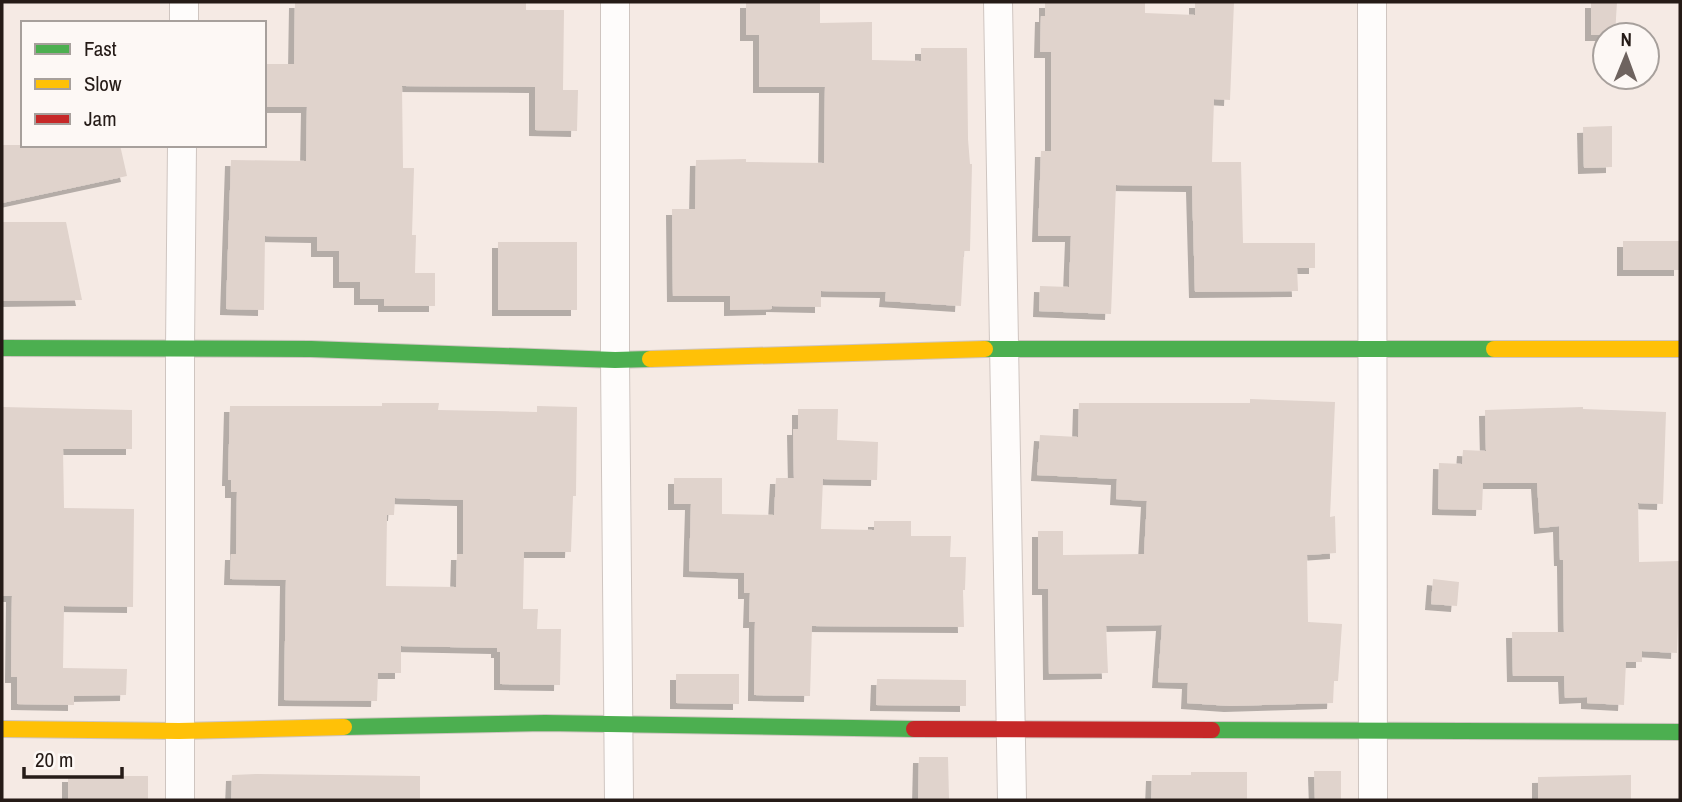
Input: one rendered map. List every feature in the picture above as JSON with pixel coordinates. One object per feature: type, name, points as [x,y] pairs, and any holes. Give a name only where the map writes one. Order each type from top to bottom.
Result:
[{"type":"street","points":[[184,2],[184,21]]},
{"type":"street","points":[[615,2],[619,800]]},
{"type":"street","points":[[998,2],[1012,800]]},
{"type":"street","points":[[1372,2],[1373,800]]},
{"type":"street","points":[[180,800],[183,147]]},
{"type":"street","points":[[2,348],[311,349],[615,360],[1003,348],[1680,349]]},
{"type":"street","points":[[2,729],[179,731],[531,723],[1012,731],[1371,729],[1680,732]]},
{"type":"building","points":[[295,2],[526,2],[526,10],[564,10],[563,90],[578,90],[577,131],[535,130],[535,87],[402,86],[403,168],[414,168],[412,235],[416,235],[415,273],[435,273],[435,306],[384,306],[384,299],[360,299],[360,282],[339,282],[339,251],[317,251],[317,237],[265,236],[264,310],[226,309],[231,160],[306,161],[307,107],[266,107],[266,64],[294,64]]},
{"type":"building","points":[[746,2],[820,2],[820,23],[872,22],[872,60],[921,61],[921,48],[967,48],[968,139],[972,164],[970,251],[964,251],[961,306],[885,301],[886,292],[821,291],[821,307],[772,306],[772,309],[730,310],[730,296],[673,296],[672,209],[695,209],[696,160],[746,159],[746,162],[824,163],[825,87],[759,87],[759,35],[746,35]]},
{"type":"building","points":[[1045,2],[1145,2],[1145,13],[1195,15],[1195,2],[1234,2],[1230,100],[1214,99],[1212,162],[1241,162],[1243,243],[1315,243],[1315,268],[1297,268],[1298,291],[1195,292],[1192,186],[1116,185],[1111,314],[1039,311],[1040,286],[1069,287],[1071,236],[1038,236],[1041,151],[1051,151],[1051,52],[1040,52],[1041,16],[1045,16]]},
{"type":"building","points":[[1591,2],[1617,2],[1616,21],[1591,21]]},
{"type":"building","points":[[1612,126],[1612,167],[1584,168],[1583,127]]},
{"type":"building","points":[[2,145],[120,147],[127,176],[2,203]]},
{"type":"building","points":[[2,222],[66,222],[82,300],[2,301]]},
{"type":"building","points":[[1623,241],[1680,241],[1680,270],[1623,270]]},
{"type":"building","points":[[498,242],[577,242],[577,310],[498,310]]},
{"type":"building","points":[[1250,399],[1335,402],[1330,517],[1335,516],[1336,553],[1307,555],[1308,622],[1342,624],[1338,681],[1334,681],[1333,703],[1230,706],[1187,703],[1188,683],[1158,682],[1162,625],[1106,626],[1108,673],[1049,674],[1048,589],[1038,589],[1038,531],[1063,531],[1063,555],[1144,554],[1147,501],[1116,499],[1117,479],[1037,475],[1040,435],[1078,437],[1079,403],[1250,403]]},
{"type":"building","points":[[382,403],[439,403],[438,410],[537,412],[537,406],[577,407],[576,496],[573,496],[571,552],[524,552],[523,609],[538,609],[537,629],[561,629],[560,685],[500,684],[500,652],[497,652],[497,648],[401,646],[401,673],[378,673],[377,701],[284,700],[286,580],[230,579],[231,554],[236,554],[237,492],[231,492],[231,480],[228,480],[230,406],[382,406]],"holes":[[[395,498],[463,500],[463,554],[457,554],[456,587],[386,586],[387,515],[394,515]]]},
{"type":"building","points":[[2,407],[132,410],[132,449],[63,449],[64,508],[134,509],[133,607],[64,606],[63,668],[127,669],[126,695],[74,696],[74,705],[17,704],[17,677],[11,677],[12,596],[2,596]]},
{"type":"building","points":[[1583,407],[1666,412],[1663,504],[1638,503],[1639,562],[1680,561],[1677,653],[1642,651],[1642,662],[1626,662],[1624,705],[1587,703],[1587,697],[1565,698],[1564,676],[1513,676],[1512,632],[1564,632],[1563,560],[1560,560],[1559,526],[1540,528],[1537,483],[1483,483],[1482,510],[1438,509],[1439,463],[1462,464],[1463,450],[1486,451],[1485,410]]},
{"type":"building","points":[[798,409],[838,409],[837,440],[878,442],[877,480],[823,479],[821,529],[874,530],[874,521],[911,521],[911,536],[951,536],[950,557],[966,557],[964,627],[812,626],[810,696],[754,695],[755,622],[749,622],[750,593],[744,593],[744,573],[689,571],[691,504],[674,504],[674,478],[722,478],[722,514],[774,515],[776,478],[794,478],[793,429],[798,429]]},
{"type":"building","points":[[1433,579],[1459,582],[1457,606],[1431,604]]},
{"type":"building","points":[[676,674],[739,674],[739,704],[676,703]]},
{"type":"building","points":[[877,679],[966,680],[966,706],[876,705]]},
{"type":"building","points":[[919,757],[948,757],[949,799],[918,799]]},
{"type":"building","points":[[1314,771],[1341,771],[1341,800],[1315,800]]},
{"type":"building","points":[[1191,772],[1247,772],[1247,800],[1151,800],[1152,775],[1191,775]]},
{"type":"building","points":[[232,775],[420,776],[420,800],[231,800]]},
{"type":"building","points":[[1631,775],[1631,800],[1538,800],[1538,777]]},
{"type":"building","points":[[68,776],[148,776],[148,800],[68,800]]},
{"type":"traffic: fast","points":[[2,348],[311,349],[650,359]]},
{"type":"traffic: fast","points":[[985,349],[1494,349]]},
{"type":"traffic: fast","points":[[344,727],[545,723],[914,729]]},
{"type":"traffic: fast","points":[[1212,730],[1680,732]]},
{"type":"traffic: slow","points":[[650,359],[985,349]]},
{"type":"traffic: slow","points":[[1494,349],[1680,349]]},
{"type":"traffic: slow","points":[[2,729],[179,731],[344,727]]},
{"type":"traffic: jam","points":[[914,729],[1212,730]]}]
